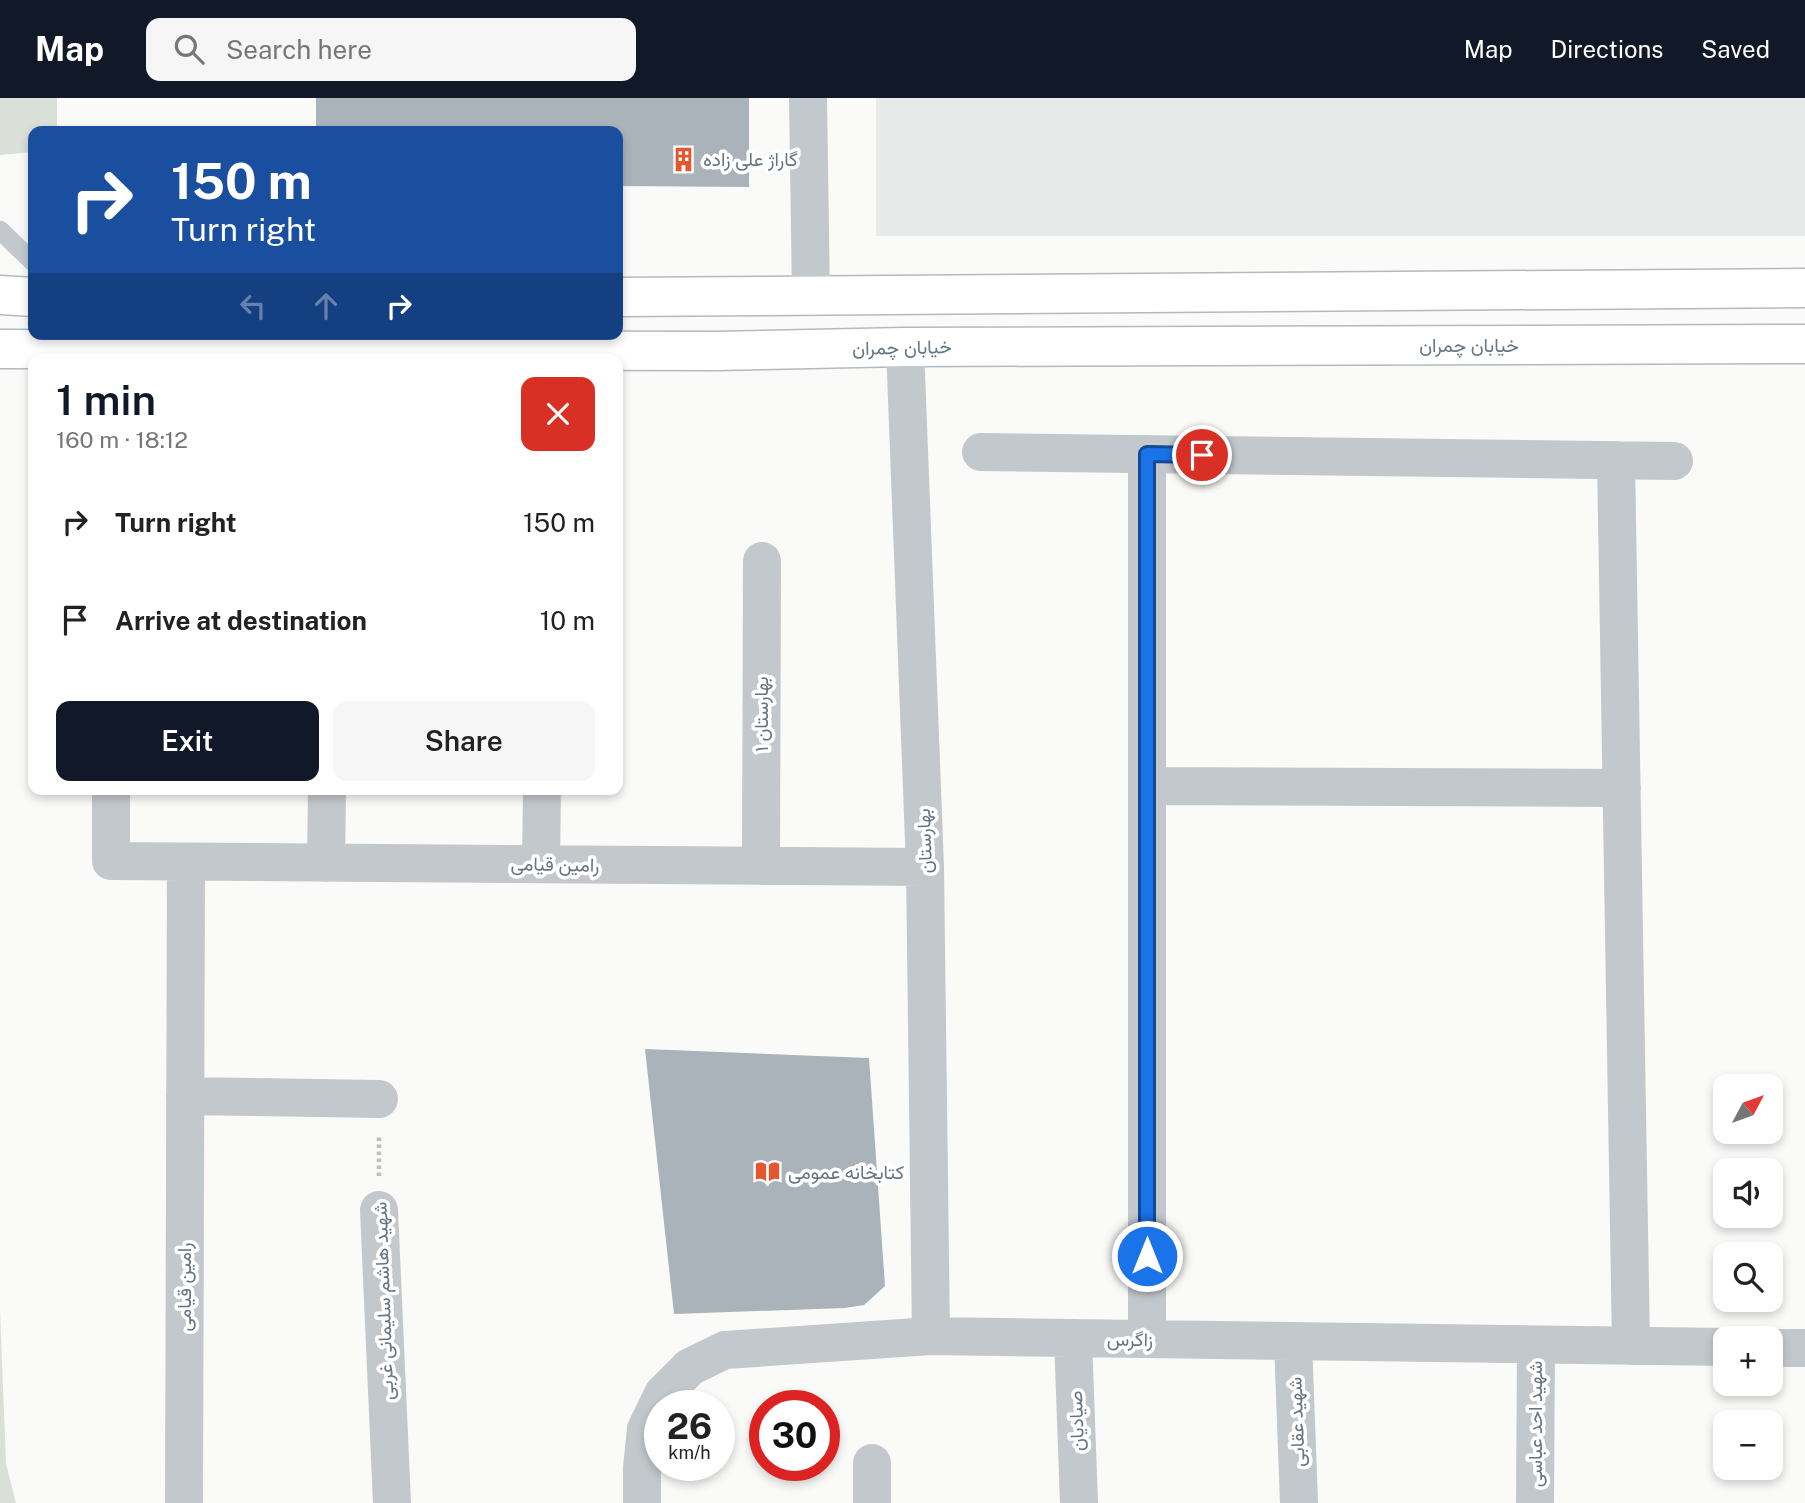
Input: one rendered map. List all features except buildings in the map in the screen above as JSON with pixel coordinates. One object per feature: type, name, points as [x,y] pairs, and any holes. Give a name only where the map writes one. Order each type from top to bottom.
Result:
[{"type":"main road","points":[[623,297],[1805,288]]},
{"type":"main road","points":[[0,295],[28,297]]},
{"type":"main road","points":[[716,351],[718,296]]},
{"type":"main road","name":"خیابان چمران","points":[[0,349],[716,351],[905,347],[1805,344]]},
{"type":"street","points":[[808,98],[811,296]]},
{"type":"street","name":"بهارستان","points":[[905,347],[925,867],[931,1336]]},
{"type":"street","points":[[981,452],[1674,461]]},
{"type":"street","points":[[1147,454],[1147,1339]]},
{"type":"street","points":[[1616,460],[1631,1346]]},
{"type":"street","name":"بهارستان ۱","points":[[761,866],[762,561]]},
{"type":"street","points":[[1147,786],[1622,788]]},
{"type":"street","name":"رامین قیامی","points":[[111,795],[111,861],[925,867]]},
{"type":"street","points":[[326,863],[327,795]]},
{"type":"street","points":[[541,864],[542,795]]},
{"type":"street","name":"رامین قیامی","points":[[184,1503],[186,862]]},
{"type":"street","points":[[185,1096],[379,1100]]},
{"type":"street","name":"شهید هاشم سلیمانی غربی","points":[[379,1210],[392,1503]]},
{"type":"street","name":"زاگرس","points":[[642,1503],[646,1429],[663,1394],[690,1367],[725,1350],[931,1336],[1713,1347]]},
{"type":"street","name":"صیادیان","points":[[1073,1338],[1079,1503]]},
{"type":"street","name":"شهید عقابی","points":[[1293,1341],[1299,1503]]},
{"type":"street","name":"شهید احد عباسی","points":[[1535,1345],[1535,1503]]},
{"type":"street","points":[[1783,1348],[1805,1348]]},
{"type":"street","points":[[872,1463],[872,1503]]},
{"type":"lane","points":[[0,230],[28,257]]},
{"type":"path","name":"شهید هاشم سلیمانی غربی","points":[[379,1100],[379,1210]]},
{"type":"shaded area","points":[[0,98],[57,98],[57,126],[28,126],[28,152],[0,155]]},
{"type":"shaded area","points":[[876,98],[1805,98],[1805,236],[876,236]]},
{"type":"shaded area","points":[[0,1311],[6,1464],[16,1503],[0,1503]]},
{"type":"place","name":"گاراژ علی زاده","points":[[683,159]]},
{"type":"place","name":"کتابخانه عمومی","points":[[768,1172]]},
{"type":"route","points":[[1147,1256],[1147,454],[1202,455]]}]
